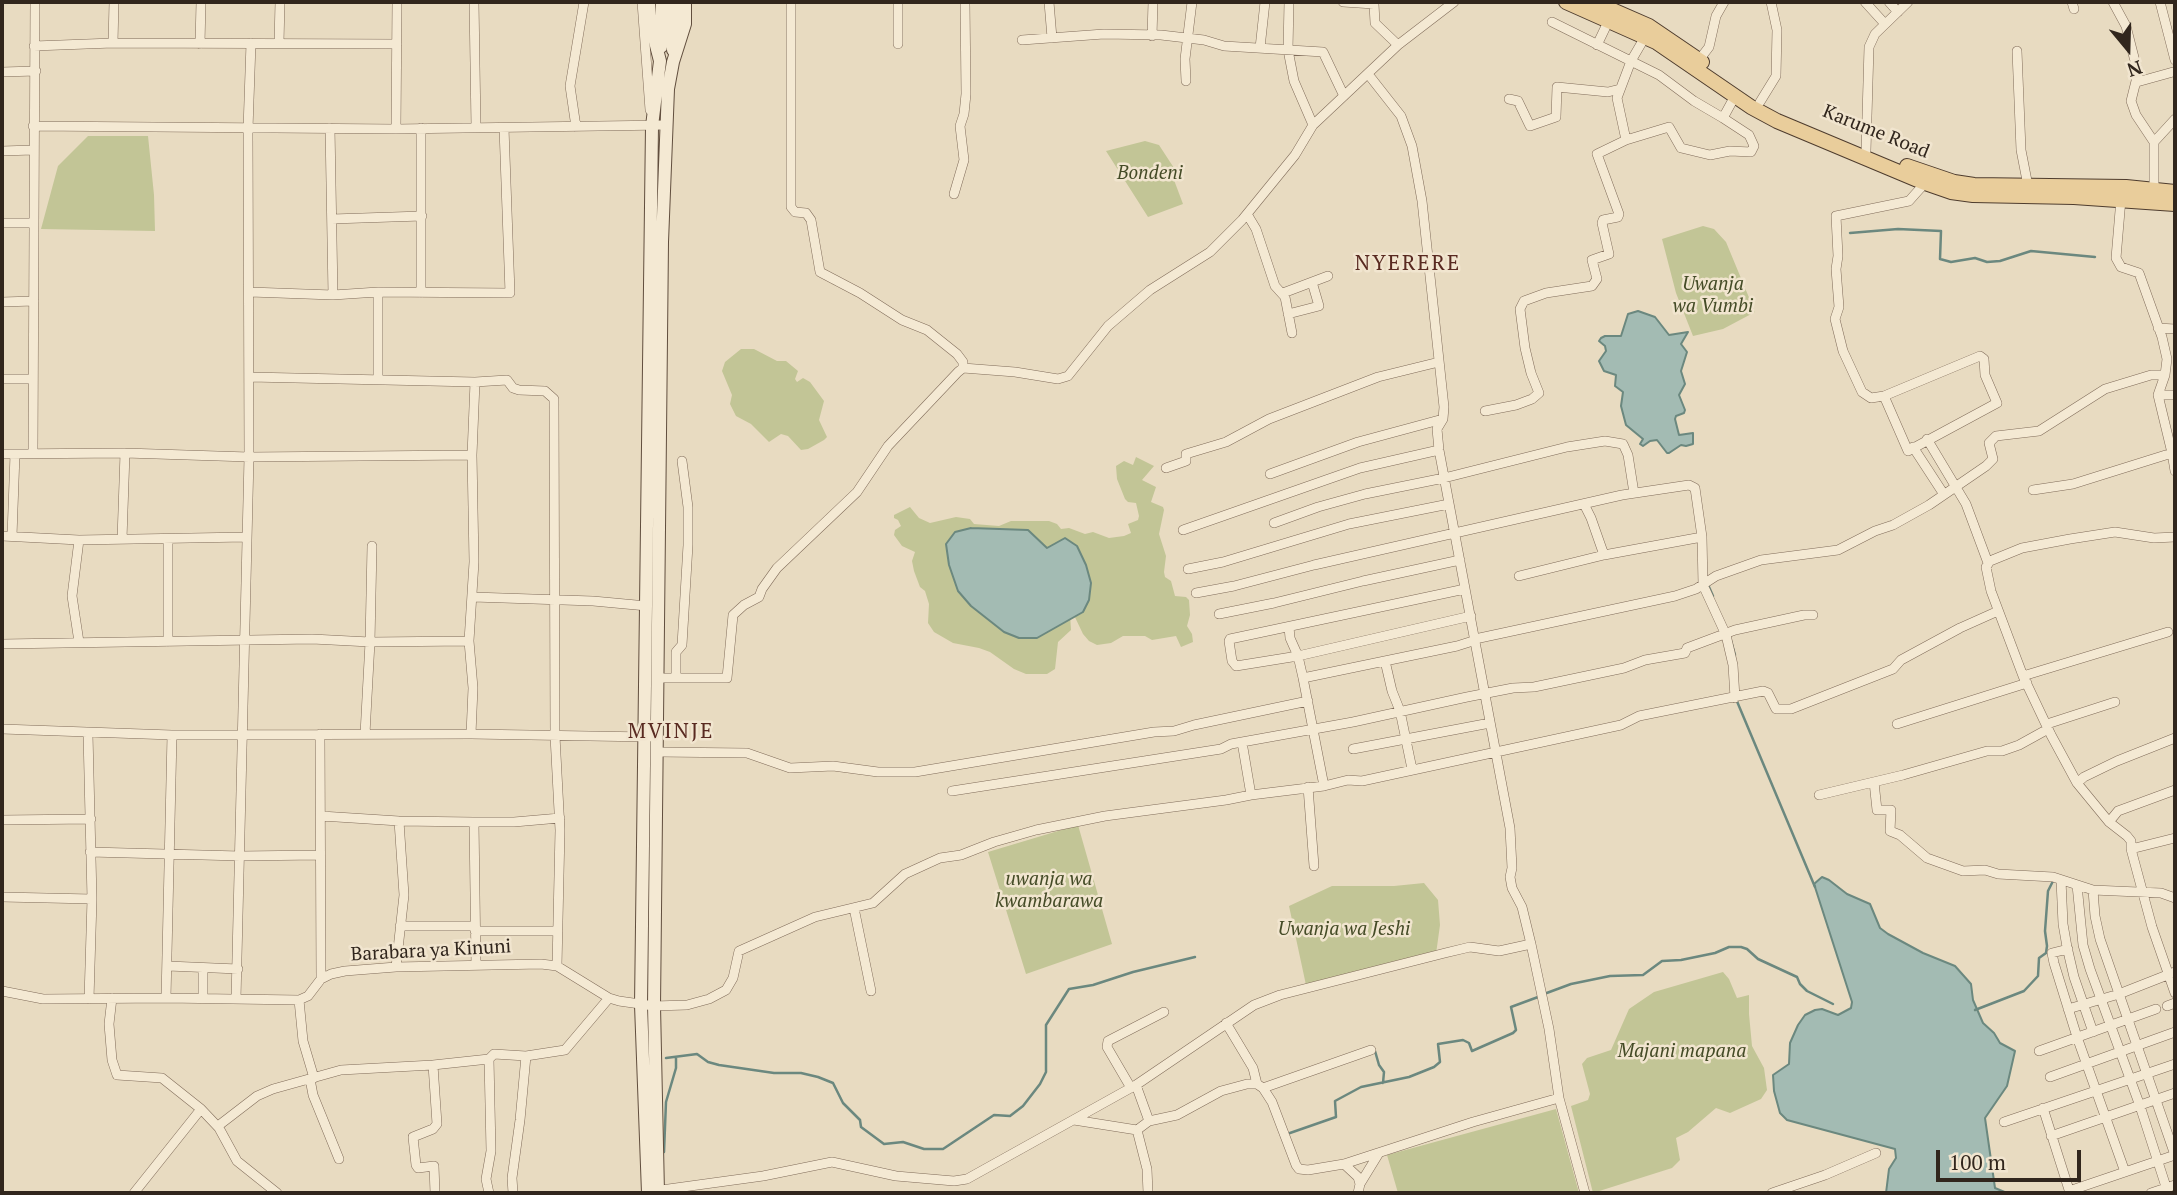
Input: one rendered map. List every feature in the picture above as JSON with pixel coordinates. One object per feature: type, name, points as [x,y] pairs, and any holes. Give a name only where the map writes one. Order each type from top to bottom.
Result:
[{"type":"main road","points":[[649,2],[650,22],[666,62]]},
{"type":"main road","points":[[648,1005],[658,752],[651,737],[658,678],[661,255],[668,89],[662,2]]},
{"type":"main road","points":[[653,1192],[648,1005],[651,737],[647,606],[652,126],[666,62],[673,2]]},
{"type":"main road","points":[[666,62],[685,24],[685,2]]},
{"type":"main road","points":[[1566,2],[1656,42],[1751,107],[1798,131],[1951,192],[1973,195],[2130,195],[2175,204]]},
{"type":"main road","name":"Karume Road","points":[[1594,2],[1649,26],[1760,102],[1866,150],[1954,182],[2130,195],[2154,189],[2175,192]]},
{"type":"street","points":[[33,453],[35,2]]},
{"type":"street","points":[[113,43],[114,2]]},
{"type":"street","points":[[200,44],[201,2]]},
{"type":"street","points":[[279,43],[280,2]]},
{"type":"street","points":[[396,129],[397,2]]},
{"type":"street","points":[[474,2],[476,127]]},
{"type":"street","points":[[576,127],[570,86],[584,2]]},
{"type":"street","points":[[642,2],[652,126]]},
{"type":"street","points":[[791,2],[791,207],[793,211],[809,215],[816,239],[820,272],[902,320],[927,330],[957,354],[963,368]]},
{"type":"street","points":[[898,2],[898,44]]},
{"type":"street","points":[[954,194],[964,160],[960,126],[966,94],[965,2]]},
{"type":"street","points":[[1049,2],[1052,38]]},
{"type":"street","points":[[1152,36],[1153,2]]},
{"type":"street","points":[[1186,81],[1187,38],[1192,2]]},
{"type":"street","points":[[1261,48],[1265,2]]},
{"type":"street","points":[[1289,2],[1288,50],[1294,81],[1312,125]]},
{"type":"street","points":[[1343,2],[1374,4],[1375,23],[1398,45]]},
{"type":"street","points":[[963,368],[1058,379],[1068,376],[1108,326],[1150,290],[1210,252],[1247,214],[1295,155],[1312,125],[1398,45],[1454,2]]},
{"type":"street","points":[[1699,60],[1709,47],[1716,16],[1724,2]]},
{"type":"street","points":[[1760,102],[1776,76],[1777,30],[1771,2]]},
{"type":"street","points":[[1865,2],[1885,24]]},
{"type":"street","points":[[1889,2],[1898,12]]},
{"type":"street","points":[[1866,150],[1869,47],[1875,34],[1908,2]]},
{"type":"street","points":[[2113,2],[2126,26],[2138,73],[2131,101],[2136,116],[2154,142],[2154,189]]},
{"type":"street","points":[[2160,2],[2175,60]]},
{"type":"street","points":[[1597,45],[1609,20]]},
{"type":"street","points":[[1485,411],[1516,405],[1538,396],[1525,348],[1524,301],[1546,293],[1592,286],[1597,279],[1592,260],[1609,254],[1602,223],[1603,220],[1619,214],[1597,154],[1626,140],[1669,127],[1681,148],[1710,155],[1730,151],[1748,154],[1754,146],[1749,135],[1694,101],[1659,75],[1552,22]]},
{"type":"street","points":[[1022,40],[1104,34],[1187,38],[1224,46],[1324,52],[1344,96]]},
{"type":"street","points":[[1626,140],[1618,99],[1631,61],[1645,37]]},
{"type":"street","points":[[34,46],[113,43],[397,44]]},
{"type":"street","points":[[236,999],[249,457],[248,129],[251,43]]},
{"type":"street","points":[[2017,51],[2021,150],[2028,186]]},
{"type":"street","points":[[2137,82],[2174,69],[2175,82]]},
{"type":"street","points":[[2,72],[36,71]]},
{"type":"street","points":[[1368,74],[1401,116],[1412,146],[1422,201],[1444,407],[1443,419],[1437,429],[1439,450],[1510,828],[1512,888],[1521,907],[1531,944],[1559,1098],[1585,1193]]},
{"type":"street","points":[[1510,99],[1518,101],[1531,125],[1556,117],[1557,87],[1608,92],[1620,89]]},
{"type":"street","points":[[1723,118],[1735,96]]},
{"type":"street","points":[[2154,142],[2175,119]]},
{"type":"street","points":[[33,126],[396,129],[666,125]]},
{"type":"street","points":[[330,128],[333,295]]},
{"type":"street","points":[[421,128],[421,293]]},
{"type":"street","points":[[250,292],[333,295],[378,292],[509,293],[504,128]]},
{"type":"street","points":[[2,151],[33,150]]},
{"type":"street","points":[[1884,396],[1908,451],[1997,403],[1985,375],[1984,359],[1980,356],[1884,396],[1871,398],[1862,392],[1843,351],[1835,319],[1839,307],[1835,219],[1841,214],[1909,201],[1925,183]]},
{"type":"street","points":[[2130,195],[2118,264],[2139,273],[2167,359],[2158,394],[2175,471]]},
{"type":"street","points":[[1247,214],[1256,229],[1275,286],[1283,293],[1292,333]]},
{"type":"street","points":[[332,219],[422,216]]},
{"type":"street","points":[[2,223],[33,223]]},
{"type":"street","points":[[1283,293],[1328,276]]},
{"type":"street","points":[[1288,314],[1319,306],[1312,282]]},
{"type":"street","points":[[378,292],[378,380]]},
{"type":"street","points":[[2,302],[34,301]]},
{"type":"street","points":[[2158,328],[2175,329]]},
{"type":"street","points":[[1166,468],[1186,461],[1186,454],[1226,442],[1269,419],[1378,377],[1439,362]]},
{"type":"street","points":[[658,678],[727,678],[733,615],[744,605],[760,597],[762,589],[777,568],[858,492],[888,446],[963,368]]},
{"type":"street","points":[[1303,678],[1653,602],[1685,593],[1716,576],[1760,560],[1838,550],[1893,525],[1986,466],[1993,459],[1989,443],[1996,436],[2039,431],[2105,389],[2151,375],[2165,375]]},
{"type":"street","points":[[250,377],[475,382],[507,380],[513,388],[545,391],[554,399],[555,736],[560,818],[557,966]]},
{"type":"street","points":[[2,379],[33,379]]},
{"type":"street","points":[[471,734],[473,688],[469,641],[473,597],[472,455],[475,382]]},
{"type":"street","points":[[2158,394],[2175,395]]},
{"type":"street","points":[[1270,474],[1357,442],[1443,419]]},
{"type":"street","points":[[1927,439],[1973,519],[1972,524],[1988,563],[1987,576],[1998,611],[2047,727],[2077,783],[2109,822],[2131,841],[2144,892],[2172,974],[2175,993]]},
{"type":"street","points":[[1273,523],[1365,494],[1444,478],[1567,447],[1605,441],[1623,444],[1628,455],[1634,493]]},
{"type":"street","points":[[1913,447],[1943,494]]},
{"type":"street","points":[[1183,530],[1360,468],[1439,450]]},
{"type":"street","points":[[122,539],[125,453]]},
{"type":"street","points":[[2,454],[125,453],[249,457],[472,455]]},
{"type":"street","points":[[12,537],[15,454]]},
{"type":"street","points":[[2033,490],[2073,484],[2173,457]]},
{"type":"street","points":[[676,678],[676,652],[682,645],[688,545],[688,507],[682,461]]},
{"type":"street","points":[[1196,593],[1634,493],[1693,485],[1702,537],[1703,585],[1730,632],[1738,697]]},
{"type":"street","points":[[1188,569],[1223,562],[1349,524],[1449,504]]},
{"type":"street","points":[[1584,504],[1604,555]]},
{"type":"street","points":[[1988,563],[2022,548],[2115,532],[2154,538],[2175,537]]},
{"type":"street","points":[[2,536],[79,540],[246,537]]},
{"type":"street","points":[[1519,576],[1604,555],[1702,537]]},
{"type":"street","points":[[168,539],[169,642]]},
{"type":"street","points":[[79,540],[72,597],[79,642]]},
{"type":"street","points":[[365,734],[372,546]]},
{"type":"street","points":[[1219,614],[1460,560]]},
{"type":"street","points":[[1465,589],[1230,639],[1228,641],[1232,661],[1236,666],[1298,656],[1471,616]]},
{"type":"street","points":[[473,597],[593,601],[647,606]]},
{"type":"street","points":[[871,991],[854,908],[873,903],[905,874],[940,858],[961,855],[1004,839],[1105,816],[1324,786],[1348,780],[1362,781],[1621,725],[1639,716],[1767,691],[1776,709],[1791,709],[1893,669],[1901,660],[1998,611]]},
{"type":"street","points":[[952,791],[1222,749],[1242,742],[1513,688],[1534,687],[1685,653],[1687,648],[1730,632],[1813,615]]},
{"type":"street","points":[[1289,627],[1303,678],[1324,786]]},
{"type":"street","points":[[1897,724],[2168,632]]},
{"type":"street","points":[[2,644],[313,639],[370,642],[469,641]]},
{"type":"street","points":[[1385,661],[1391,691],[1400,712],[1412,769]]},
{"type":"street","points":[[658,752],[747,753],[790,768],[833,766],[878,772],[915,772],[1154,732],[1174,731],[1308,701]]},
{"type":"street","points":[[1819,795],[1987,751],[2011,748],[2047,727],[2115,702]]},
{"type":"street","points":[[1353,749],[1490,723]]},
{"type":"street","points":[[2,729],[88,734],[651,737]]},
{"type":"street","points":[[88,734],[92,899],[89,999]]},
{"type":"street","points":[[320,734],[321,979]]},
{"type":"street","points":[[166,998],[172,735]]},
{"type":"street","points":[[2077,783],[2084,776],[2175,738]]},
{"type":"street","points":[[1242,742],[1251,794]]},
{"type":"street","points":[[1874,782],[1877,810],[1891,810],[1890,831],[1900,835],[1927,858],[1963,871],[1985,870],[1998,874],[2053,877],[2093,890],[2161,893],[2175,898]]},
{"type":"street","points":[[1308,788],[1314,866]]},
{"type":"street","points":[[2109,822],[2118,811],[2175,790]]},
{"type":"street","points":[[321,816],[474,822],[560,818]]},
{"type":"street","points":[[2,820],[91,819]]},
{"type":"street","points":[[396,967],[404,894],[400,821]]},
{"type":"street","points":[[474,822],[476,965]]},
{"type":"street","points":[[2131,849],[2175,838]]},
{"type":"street","points":[[90,852],[319,855]]},
{"type":"street","points":[[2061,880],[2063,924],[2068,949],[2074,977],[2093,1032]]},
{"type":"street","points":[[2077,885],[2083,945],[2170,1189],[2151,1193]]},
{"type":"street","points":[[2043,1108],[2070,1192],[2175,1155],[2100,939],[2093,890]]},
{"type":"street","points":[[2,897],[92,899]]},
{"type":"street","name":"Barabara ya Kinuni","points":[[299,1000],[308,996],[321,979],[345,971],[396,967],[541,964],[557,966],[609,998],[648,1005],[687,1005],[718,996],[726,990],[733,978],[739,951],[808,920],[854,908]]},
{"type":"street","points":[[400,926],[558,931]]},
{"type":"street","points":[[653,1192],[763,1176],[832,1162],[896,1176],[954,1181],[967,1178],[1133,1087],[1254,1005],[1280,995],[1470,947],[1499,951],[1531,944]]},
{"type":"street","points":[[2068,949],[2052,953],[2077,1037],[2125,1172]]},
{"type":"street","points":[[168,966],[238,969]]},
{"type":"street","points":[[202,999],[203,968]]},
{"type":"street","points":[[2068,1009],[2172,974]]},
{"type":"street","points":[[2,991],[43,999],[299,1000],[313,1095],[340,1159]]},
{"type":"street","points":[[112,998],[109,1024],[112,1060],[117,1075],[162,1077],[218,1126],[237,1161],[277,1193]]},
{"type":"street","points":[[218,1126],[257,1096],[341,1070],[433,1065],[489,1059],[494,1054],[526,1056],[565,1050],[609,998]]},
{"type":"street","points":[[2039,1051],[2156,1009]]},
{"type":"street","points":[[1149,1121],[1133,1087],[1107,1046],[1108,1041],[1164,1012]]},
{"type":"street","points":[[1226,1023],[1260,1086],[1272,1102],[1299,1169],[1344,1164],[1472,1122],[1559,1098]]},
{"type":"street","points":[[2050,1077],[2175,1032]]},
{"type":"street","points":[[1074,1120],[1137,1130],[1149,1121],[1177,1115],[1221,1091],[1247,1084],[1260,1086],[1371,1049]]},
{"type":"street","points":[[513,1193],[512,1178],[526,1056]]},
{"type":"street","points":[[489,1059],[491,1096],[488,1111],[491,1151],[486,1179],[489,1193]]},
{"type":"street","points":[[2004,1122],[2175,1064]]},
{"type":"street","points":[[433,1065],[437,1124],[433,1129],[413,1137],[418,1168],[434,1166],[435,1193]]},
{"type":"street","points":[[2051,1136],[2175,1093]]},
{"type":"street","points":[[134,1193],[201,1109]]},
{"type":"street","points":[[1137,1130],[1147,1169],[1148,1193]]},
{"type":"street","points":[[1359,1189],[1379,1153]]},
{"type":"street","points":[[1772,1193],[1825,1175],[1876,1153]]},
{"type":"street","points":[[1344,1164],[1358,1177],[1359,1189]]},
{"type":"green space","points":[[88,136],[148,136],[155,231],[41,229],[58,166]]},
{"type":"green space","name":"Bondeni","points":[[1145,141],[1159,145],[1174,168],[1174,180],[1183,204],[1148,217],[1106,151]]},
{"type":"green space","name":"Uwanja wa Vumbi","points":[[1703,226],[1714,229],[1726,242],[1755,312],[1723,329],[1693,336],[1676,293],[1662,239]]},
{"type":"green space","points":[[741,349],[754,349],[777,361],[786,361],[798,371],[795,379],[797,382],[803,378],[810,382],[824,401],[819,420],[827,437],[824,440],[801,450],[788,436],[781,434],[769,442],[751,424],[736,416],[730,404],[732,395],[722,371],[725,362]]},
{"type":"green space","points":[[1136,457],[1154,466],[1142,480],[1156,487],[1151,502],[1164,510],[1159,534],[1166,556],[1165,577],[1171,581],[1175,596],[1189,600],[1190,615],[1187,626],[1193,642],[1181,647],[1176,636],[1152,640],[1145,636],[1123,636],[1111,643],[1097,645],[1083,634],[1073,613],[1070,614],[1071,630],[1058,642],[1055,669],[1047,674],[1026,674],[990,652],[953,643],[934,632],[928,623],[929,604],[925,591],[920,587],[914,571],[912,561],[915,552],[902,546],[894,535],[895,530],[901,526],[894,515],[910,507],[919,518],[930,523],[956,517],[970,519],[974,524],[999,526],[1011,521],[1049,521],[1061,529],[1069,528],[1085,534],[1093,532],[1109,538],[1124,536],[1131,533],[1128,524],[1138,520],[1139,516],[1136,503],[1125,499],[1117,479],[1116,466],[1124,461],[1133,465]]},
{"type":"green space","name":"uwanja wa kwambarawa","points":[[1078,825],[1112,944],[1026,974],[988,852]]},
{"type":"green space","name":"Uwanja wa Jeshi","points":[[1424,883],[1438,900],[1440,925],[1436,954],[1306,985],[1289,906],[1332,886]]},
{"type":"green space","name":"Majani mapana","points":[[1723,972],[1737,998],[1749,995],[1752,1046],[1764,1068],[1767,1090],[1761,1099],[1730,1113],[1716,1108],[1688,1132],[1676,1138],[1680,1160],[1672,1168],[1593,1193],[1571,1106],[1588,1100],[1590,1094],[1582,1064],[1587,1058],[1611,1050],[1629,1009],[1654,992]]},
{"type":"green space","points":[[1556,1109],[1579,1193],[1398,1193],[1387,1155]]},
{"type":"water","points":[[1638,311],[1655,317],[1669,335],[1688,332],[1681,344],[1687,352],[1681,371],[1685,384],[1679,395],[1685,410],[1675,419],[1679,435],[1693,433],[1693,444],[1681,445],[1669,453],[1657,440],[1643,446],[1640,444],[1643,439],[1626,425],[1621,406],[1623,392],[1615,386],[1616,375],[1604,371],[1599,361],[1606,351],[1599,341],[1601,338],[1621,336],[1628,314]]},
{"type":"water","points":[[971,528],[1028,530],[1047,548],[1065,538],[1077,546],[1091,583],[1089,600],[1083,612],[1037,638],[1019,638],[1004,632],[971,606],[958,591],[949,565],[946,544],[955,532]]},
{"type":"water","points":[[1822,877],[1847,894],[1870,904],[1880,928],[1888,934],[1955,966],[1971,984],[1973,1000],[1983,1023],[2000,1043],[2015,1051],[2007,1086],[1985,1118],[1995,1188],[2007,1193],[1886,1193],[1889,1169],[1896,1158],[1895,1149],[1787,1120],[1780,1113],[1773,1075],[1789,1064],[1790,1043],[1798,1025],[1805,1015],[1815,1010],[1822,1009],[1838,1015],[1851,1008],[1852,1002],[1814,884]]},
{"type":"waterway","points":[[1850,233],[1898,229],[1941,231],[1940,259],[1951,262],[1975,258],[1987,262],[2000,261],[2031,251],[2095,257]]},
{"type":"waterway","points":[[1709,587],[1713,596]]},
{"type":"waterway","points":[[1731,641],[1735,655]]},
{"type":"waterway","points":[[1736,699],[1815,887]]},
{"type":"waterway","points":[[1975,1010],[2024,991],[2038,976],[2039,958],[2046,953],[2048,891],[2054,879]]},
{"type":"waterway","points":[[1544,994],[1571,984],[1610,976],[1643,975],[1662,961],[1681,960],[1715,953],[1729,947],[1741,947],[1758,959],[1797,977],[1807,991],[1833,1004]]},
{"type":"waterway","points":[[666,1058],[697,1054],[708,1062],[719,1065],[818,1077],[833,1083],[843,1103],[860,1120],[861,1127],[884,1144],[903,1142],[924,1149],[943,1149],[994,1115],[1010,1116],[1023,1106],[1046,1072],[1046,1025],[1069,989],[1195,957]]},
{"type":"waterway","points":[[1290,1133],[1336,1117],[1335,1101],[1361,1087],[1409,1077],[1434,1067],[1440,1062],[1438,1044],[1463,1040],[1469,1043],[1472,1051],[1513,1033],[1516,1030],[1511,1007],[1538,997]]},
{"type":"waterway","points":[[1375,1051],[1384,1072],[1383,1083]]},
{"type":"waterway","points":[[664,1152],[666,1102],[676,1068],[676,1057]]},
{"type":"district","name":"NYERERE","points":[[1408,264]]},
{"type":"district","name":"MVINJE","points":[[671,732]]}]
